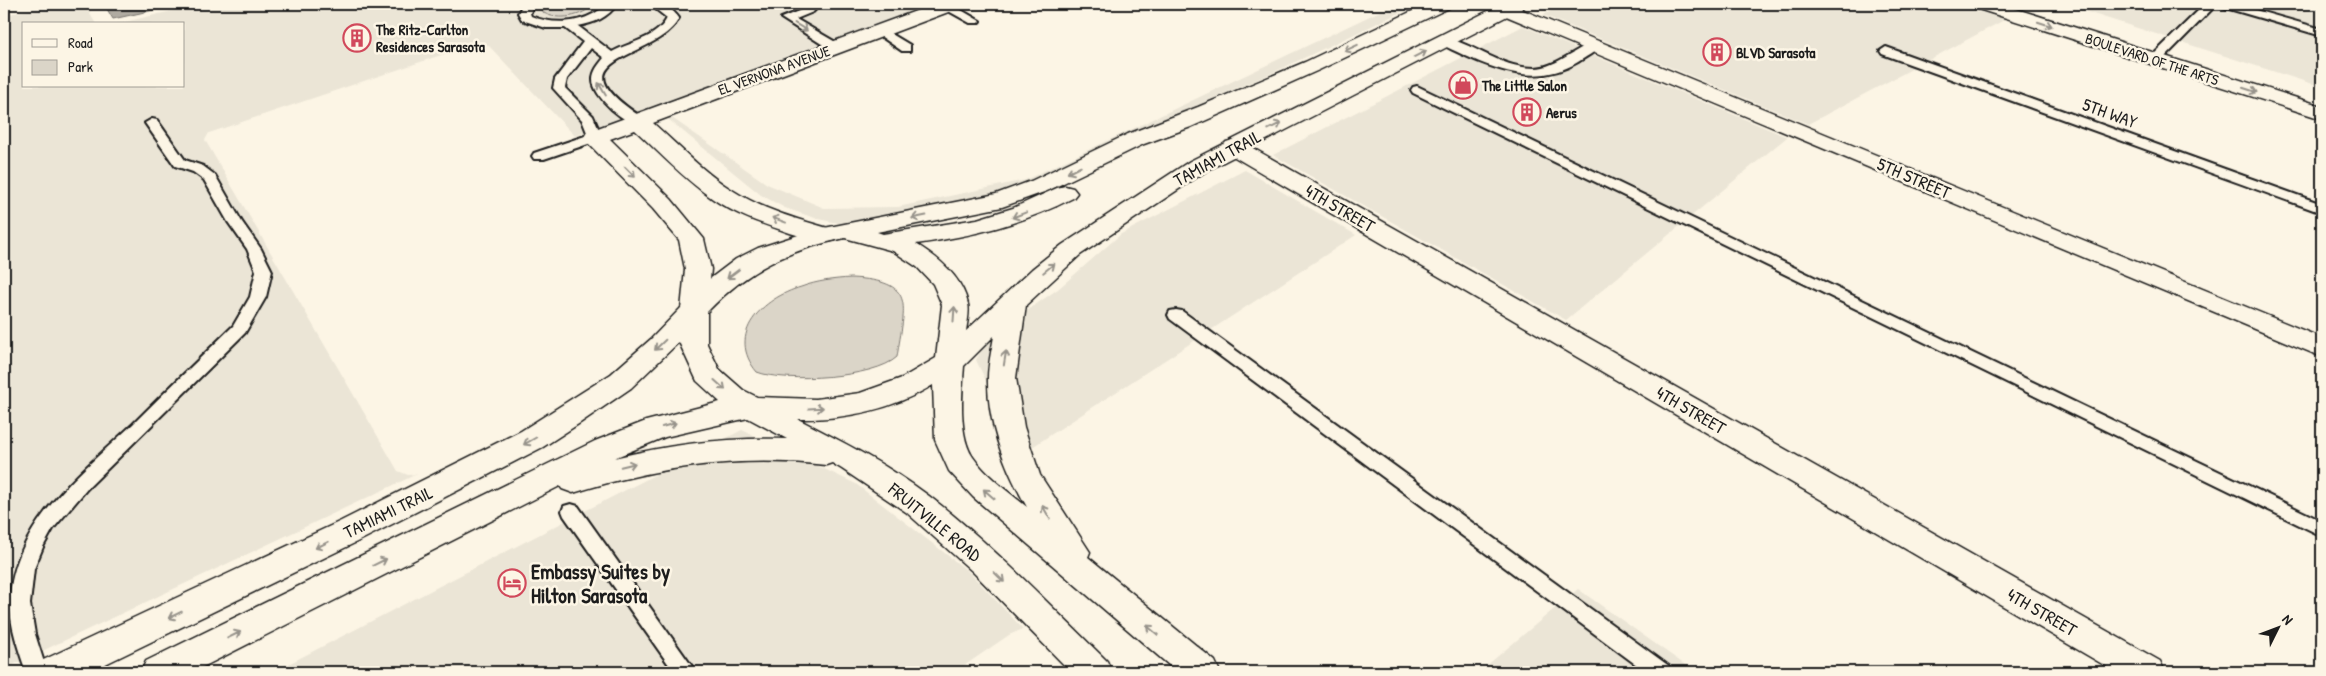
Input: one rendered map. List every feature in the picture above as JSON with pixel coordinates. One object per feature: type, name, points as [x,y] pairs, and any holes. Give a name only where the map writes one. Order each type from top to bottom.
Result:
[{"type":"main road","name":"BOULEVARD OF THE ARTS","points":[[1982,4],[2322,96]]},
{"type":"main road","name":"BOULEVARD OF THE ARTS","points":[[2040,4],[2322,113]]},
{"type":"main road","name":"EL VERNONA AVENUE","points":[[595,137],[949,5]]},
{"type":"main road","points":[[826,235],[1002,200],[1039,186],[1136,139],[1312,66],[1432,5]]},
{"type":"main road","name":"TAMIAMI TRAIL","points":[[750,407],[816,409],[864,403],[912,385],[951,362],[1013,302],[1071,250],[1146,199],[1234,147],[1511,6]]},
{"type":"main road","name":"5TH STREET","points":[[1511,6],[1594,46],[2322,348]]},
{"type":"main road","points":[[887,240],[986,225],[1029,212],[1089,180],[1156,137],[1198,114]]},
{"type":"main road","points":[[638,121],[714,188],[734,202],[805,230],[826,235],[860,234],[887,240],[902,246],[926,260],[946,281],[955,305],[947,394],[950,440],[960,463],[984,489],[1202,672]]},
{"type":"main road","name":"FRUITVILLE ROAD","points":[[595,137],[662,204],[692,239],[698,269],[693,344],[707,374],[733,397],[853,461],[917,504],[964,543],[1094,672]]},
{"type":"main road","name":"4TH STREET","points":[[1234,147],[2147,672]]},
{"type":"main road","name":"TAMIAMI TRAIL","points":[[54,672],[352,530],[532,439],[577,412],[621,381],[661,345],[716,287],[745,265],[785,246],[826,235]]},
{"type":"main road","points":[[1013,302],[1002,378],[1009,427],[1025,476],[1057,530],[1107,592]]},
{"type":"main road","points":[[159,672],[195,664],[482,512],[632,438],[687,420],[750,407]]},
{"type":"main road","points":[[482,512],[611,469],[666,457],[728,449],[776,448],[826,454],[853,461]]},
{"type":"lane","points":[[528,4],[524,12],[526,18],[544,25],[567,24],[602,14],[612,4]]},
{"type":"lane","points":[[638,121],[619,108],[598,86],[602,68],[612,58],[661,34],[672,23],[673,18],[668,11],[654,4]]},
{"type":"lane","points":[[2162,52],[2211,4]]},
{"type":"lane","points":[[2222,4],[2322,33]]},
{"type":"lane","points":[[949,5],[974,21]]},
{"type":"lane","points":[[809,10],[787,18],[835,47]]},
{"type":"lane","points":[[567,24],[612,58]]},
{"type":"lane","points":[[880,30],[906,48]]},
{"type":"lane","points":[[1444,41],[1513,69],[1534,71],[1550,70],[1594,46]]},
{"type":"lane","points":[[539,156],[595,137],[588,119],[559,88],[561,78],[589,42]]},
{"type":"lane","name":"5TH WAY","points":[[1886,52],[2322,209]]},
{"type":"lane","points":[[1417,90],[2322,530]]},
{"type":"lane","points":[[36,672],[25,631],[20,594],[27,560],[37,539],[68,497],[239,329],[258,297],[264,271],[254,249],[235,222],[210,178],[198,169],[180,163],[152,124]]},
{"type":"lane","points":[[1176,315],[1662,672]]},
{"type":"lane","points":[[571,510],[686,672]]},
{"type":"shaded area","points":[[55,4],[84,4],[95,22],[22,22],[22,88],[185,88],[185,22],[125,22],[202,4],[930,4],[575,136],[489,46],[483,44],[468,46],[209,133],[205,140],[398,471],[408,475],[417,474],[4,669],[4,8],[6,14]]},
{"type":"shaded area","points":[[104,4],[181,4],[113,19]]},
{"type":"shaded area","points":[[1395,4],[1418,4],[1270,74],[1188,109],[996,203],[858,227],[818,219],[785,208],[761,195],[668,119],[672,118],[767,184],[824,208],[898,207],[1025,180]]},
{"type":"shaded area","points":[[1564,4],[1960,4],[2006,19],[1808,124],[1543,15]]},
{"type":"shaded area","points":[[2062,4],[2322,4],[2322,87],[2175,40]]},
{"type":"shaded area","points":[[1523,26],[1787,137],[1566,320],[1273,155]]},
{"type":"shaded area","points":[[1245,170],[1356,235],[1026,451],[999,408],[976,360],[989,337],[1058,289],[1121,234]]},
{"type":"shaded area","points":[[742,430],[856,484],[969,572],[1023,629],[1009,635],[955,672],[273,672]]},
{"type":"shaded area","points":[[1578,589],[1695,672],[1479,672]]},
{"type":"green space","points":[[546,4],[593,4],[577,15],[556,17],[544,13],[542,10]]},
{"type":"green space","points":[[851,278],[872,280],[887,284],[897,290],[902,299],[903,310],[897,357],[886,364],[870,370],[850,374],[808,378],[757,372],[748,358],[745,344],[747,331],[753,319],[762,309],[787,292],[801,287],[813,283]]},
{"type":"place","name":"The Ritz-Carlton Residences Sarasota","points":[[357,38]]},
{"type":"place","name":"BLVD Sarasota","points":[[1717,52]]},
{"type":"place","name":"The Little Salon","points":[[1463,85]]},
{"type":"place","name":"Aerus","points":[[1527,112]]},
{"type":"place","name":"Embassy Suites by Hilton Sarasota","points":[[512,583]]}]
